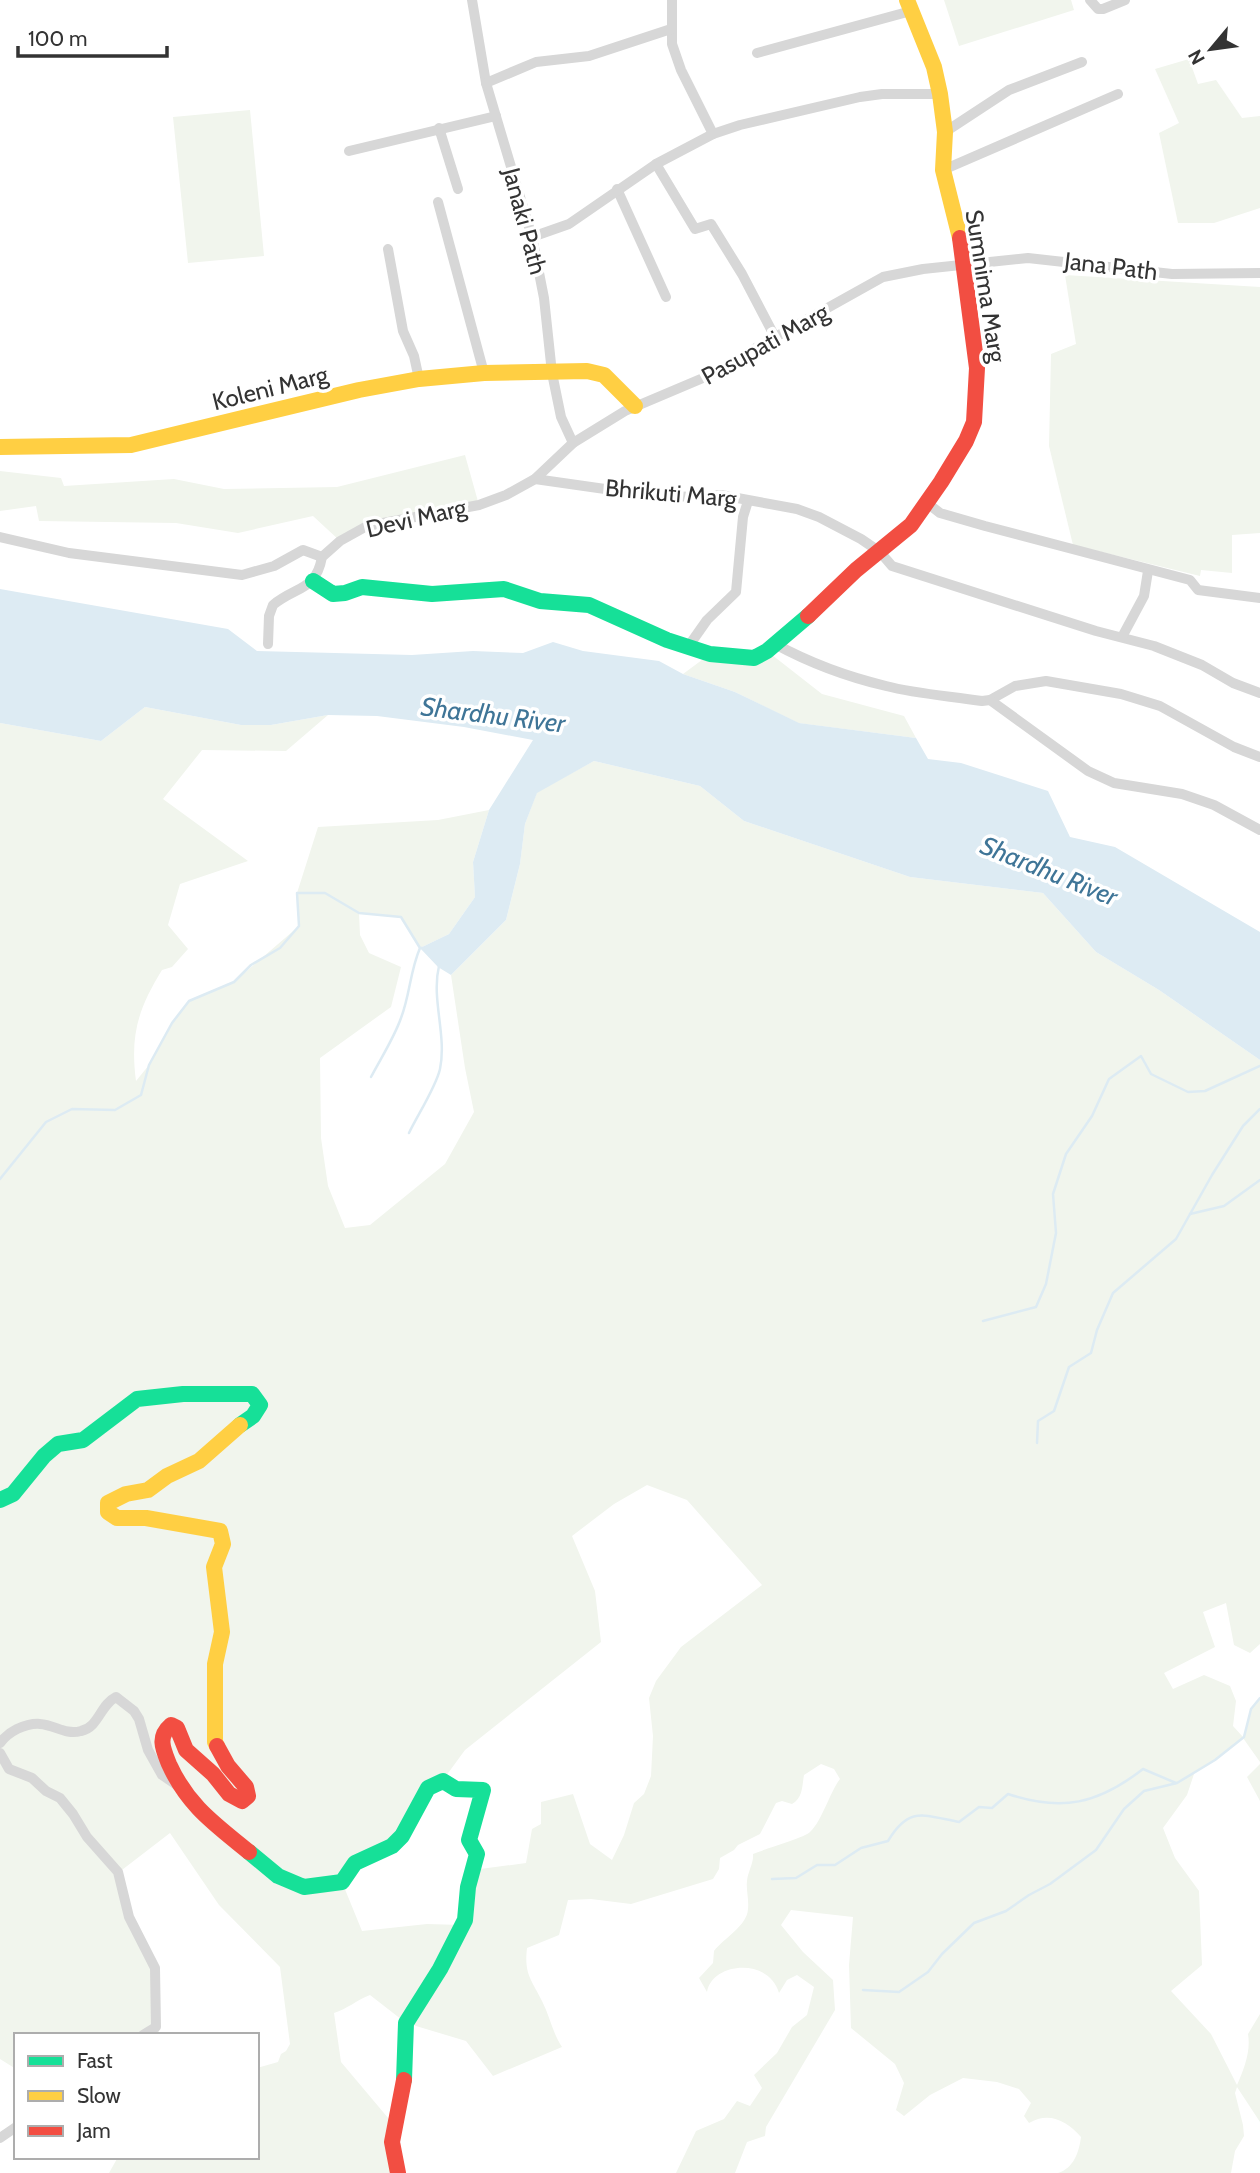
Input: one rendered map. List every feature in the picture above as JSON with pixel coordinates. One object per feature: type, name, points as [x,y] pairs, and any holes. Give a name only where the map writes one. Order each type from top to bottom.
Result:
[{"type":"street","name":"Janaki Path","points":[[472,0],[486,83],[532,237],[544,298],[552,373],[561,417],[573,443]]},
{"type":"street","points":[[672,0],[672,44],[681,69],[713,134]]},
{"type":"street","points":[[1090,0],[1098,9],[1103,9],[1125,0]]},
{"type":"street","points":[[757,53],[909,5]]},
{"type":"street","name":"Sumnima Marg","points":[[313,582],[333,594],[362,587],[432,594],[505,589],[540,601],[589,604],[688,647],[710,654],[754,658],[826,601],[856,570],[911,525],[966,441],[974,422],[977,368],[958,224],[943,170],[945,132],[940,94],[933,67],[909,5]]},
{"type":"street","points":[[486,83],[536,62],[589,56],[671,29]]},
{"type":"street","points":[[945,132],[1009,90],[1082,62]]},
{"type":"street","points":[[532,237],[569,224],[656,164],[713,134],[740,125],[860,97],[882,94],[940,94]]},
{"type":"street","points":[[943,170],[1118,94]]},
{"type":"street","points":[[349,151],[496,116]]},
{"type":"street","points":[[439,128],[458,189]]},
{"type":"street","points":[[656,164],[695,229],[711,224],[742,274],[775,337]]},
{"type":"street","points":[[617,189],[666,297]]},
{"type":"street","points":[[438,202],[484,373]]},
{"type":"street","points":[[388,249],[403,331],[414,356],[419,379]]},
{"type":"street","name":"Jana Path","points":[[963,264],[1028,258],[1172,274],[1260,273]]},
{"type":"street","name":"Pasupati Marg","points":[[573,443],[635,406],[701,381],[729,367],[775,337],[883,277],[963,264]]},
{"type":"street","name":"Koleni Marg","points":[[0,447],[131,445],[359,390],[419,379],[484,373],[587,371],[604,375],[635,406]]},
{"type":"street","points":[[535,478],[573,443]]},
{"type":"street","name":"Bhrikuti Marg","points":[[535,478],[640,494],[722,495],[797,509],[861,539],[880,552],[892,566],[1182,657],[1233,683],[1260,693]]},
{"type":"street","name":"Devi Marg","points":[[322,556],[340,541],[367,526],[479,505],[506,495],[535,478]]},
{"type":"street","points":[[688,647],[707,620],[736,592],[743,517],[748,500]]},
{"type":"street","points":[[927,503],[940,513],[1190,580],[1198,590],[1260,598]]},
{"type":"street","points":[[0,537],[69,553],[242,575],[274,566],[303,550],[322,556],[320,570],[313,582],[273,605],[269,616],[268,644]]},
{"type":"street","points":[[1122,637],[1144,596],[1148,570]]},
{"type":"street","points":[[775,644],[804,660],[886,686],[982,701],[1015,685],[1046,681],[1121,694],[1160,706],[1234,747],[1260,757]]},
{"type":"street","points":[[990,699],[1088,771],[1114,783],[1182,794],[1214,805],[1260,830]]},
{"type":"street","points":[[0,1500],[13,1494],[44,1456],[58,1444],[83,1440],[137,1399],[183,1394],[252,1394],[260,1405],[253,1416],[229,1433],[199,1461],[167,1476],[148,1490],[126,1494],[108,1503],[108,1512],[117,1518],[146,1518],[220,1531],[223,1544],[214,1567],[222,1632],[215,1664],[215,1742],[228,1766],[246,1787],[248,1796],[242,1801],[229,1794],[213,1774],[186,1750],[177,1728],[171,1725],[164,1731],[161,1742],[180,1787]]},
{"type":"street","points":[[0,1743],[6,1734],[39,1722],[82,1731],[96,1722],[105,1704],[116,1697],[134,1711],[139,1719],[148,1750],[162,1775],[180,1787],[201,1812],[258,1861],[278,1876],[304,1887],[342,1882],[355,1863],[393,1846],[402,1836],[428,1788],[443,1781],[456,1789],[483,1790],[469,1840],[477,1854],[468,1887],[465,1920],[440,1969],[406,2023],[404,2080],[392,2142],[398,2173]]},
{"type":"street","points":[[0,1752],[9,1769],[32,1778],[46,1791],[60,1798],[87,1837],[118,1872],[129,1917],[155,1968],[156,2027],[146,2033]]},
{"type":"shaded area","points":[[944,0],[1071,0],[1074,10],[959,46]]},
{"type":"shaded area","points":[[1189,59],[1198,84],[1216,80],[1242,118],[1260,116],[1260,208],[1214,223],[1178,223],[1159,133],[1179,123],[1155,69]]},
{"type":"shaded area","points":[[250,110],[264,256],[188,263],[173,117]]},
{"type":"shaded area","points":[[1065,275],[1260,287],[1260,533],[1232,535],[1232,573],[1201,570],[1200,576],[1073,545],[1049,446],[1051,354],[1076,344]]},
{"type":"shaded area","points":[[465,455],[479,505],[387,522],[340,541],[313,516],[238,533],[176,523],[39,521],[36,506],[0,511],[0,471],[61,478],[64,486],[174,479],[224,489],[337,487]]},
{"type":"shaded area","points":[[767,651],[822,694],[904,716],[916,738],[798,723],[735,692],[683,674],[710,654]]},
{"type":"shaded area","points":[[145,707],[241,725],[271,725],[328,715],[286,751],[202,750],[163,799],[248,861],[180,884],[168,925],[188,949],[172,967],[162,970],[147,997],[135,1036],[136,1081],[189,1001],[234,982],[299,926],[297,893],[318,827],[438,820],[489,810],[473,862],[475,897],[449,934],[420,948],[401,917],[359,913],[360,935],[369,953],[401,967],[391,1007],[320,1058],[321,1138],[328,1186],[345,1228],[370,1225],[445,1164],[474,1112],[451,975],[506,920],[520,864],[525,824],[537,792],[594,761],[700,786],[744,821],[910,877],[1043,893],[1096,952],[1159,990],[1260,1060],[1260,1644],[1250,1653],[1234,1645],[1226,1603],[1203,1612],[1215,1647],[1164,1673],[1173,1689],[1204,1675],[1230,1686],[1236,1701],[1233,1726],[1243,1737],[1251,1709],[1260,1698],[1260,1762],[1243,1738],[1215,1760],[1195,1771],[1187,1795],[1163,1828],[1175,1858],[1199,1891],[1202,1965],[1171,1991],[1211,2034],[1237,2085],[1248,2053],[1248,2034],[1260,2014],[1260,2122],[1237,2087],[1235,2093],[1244,2136],[1235,2151],[1231,2173],[1058,2173],[1064,2171],[1075,2159],[1081,2137],[1064,2122],[1051,2118],[1029,2123],[1024,2116],[1031,2103],[1019,2089],[997,2082],[963,2078],[930,2095],[904,2116],[896,2110],[904,2083],[895,2064],[851,2028],[849,1965],[853,1917],[791,1910],[781,1925],[803,1952],[833,1980],[835,2010],[766,2127],[765,2136],[747,2142],[735,2173],[676,2173],[696,2131],[724,2119],[737,2101],[750,2106],[762,2088],[754,2075],[777,2053],[792,2027],[807,2015],[814,1987],[797,1975],[787,1980],[779,1993],[773,1981],[764,1973],[753,1969],[741,1968],[719,1974],[711,1982],[707,1992],[699,1978],[713,1963],[714,1951],[747,1915],[747,1881],[753,1854],[810,1832],[818,1821],[840,1779],[834,1769],[821,1764],[804,1775],[796,1801],[792,1804],[782,1801],[776,1803],[760,1834],[720,1858],[719,1869],[713,1879],[631,1904],[591,1899],[568,1900],[559,1935],[527,1948],[526,1957],[529,1976],[562,2047],[493,2076],[466,2041],[406,2023],[370,1995],[334,2013],[341,2062],[394,2125],[398,2173],[109,2173],[117,2159],[259,2159],[259,2067],[278,2062],[290,2044],[280,1967],[219,1905],[170,1833],[118,1873],[129,1917],[151,1956],[156,2027],[160,2033],[14,2033],[14,2068],[0,2059],[0,723],[101,741]],"holes":[[[647,1485],[687,1500],[762,1585],[681,1647],[656,1681],[649,1698],[653,1736],[651,1776],[644,1794],[634,1803],[624,1835],[612,1860],[590,1844],[573,1794],[541,1802],[541,1824],[532,1829],[526,1863],[473,1870],[462,1925],[427,1924],[362,1931],[342,1882],[402,1836],[465,1750],[601,1642],[595,1591],[572,1536],[614,1504]]]},
{"type":"shaded area","points":[[1260,1764],[1260,1801],[1247,1777]]},
{"type":"water","name":"Shardhu River","points":[[0,589],[228,629],[257,651],[412,655],[473,651],[523,653],[553,642],[583,651],[659,661],[683,674],[735,692],[799,723],[916,738],[928,759],[961,763],[1048,791],[1070,837],[1115,847],[1260,932],[1260,1060],[1159,990],[1096,952],[1043,893],[910,877],[744,821],[700,786],[594,761],[537,793],[525,824],[520,864],[506,920],[451,975],[438,967],[420,948],[449,934],[475,897],[473,862],[489,810],[533,740],[464,727],[377,716],[328,715],[271,725],[241,725],[145,707],[101,741],[0,723]]},
{"type":"waterway","points":[[0,1179],[46,1122],[72,1109],[115,1110],[141,1095],[149,1065],[172,1023],[189,1001],[234,982],[251,965],[280,948],[299,926],[297,893],[325,893],[359,913],[401,917],[420,948],[423,948]]},
{"type":"waterway","points":[[371,1077],[401,1018],[420,948]]},
{"type":"waterway","points":[[409,1133],[431,1093],[440,1069],[442,1043],[437,991],[439,966]]},
{"type":"waterway","points":[[983,1321],[1036,1307],[1046,1284],[1056,1233],[1053,1194],[1066,1154],[1092,1116],[1109,1079],[1141,1056],[1151,1074],[1188,1092],[1205,1091],[1260,1066]]},
{"type":"waterway","points":[[1037,1443],[1038,1421],[1054,1411],[1069,1367],[1091,1353],[1097,1330],[1113,1293],[1176,1239],[1243,1126],[1260,1109]]},
{"type":"waterway","points":[[1190,1214],[1224,1206],[1260,1180]]},
{"type":"waterway","points":[[863,1990],[899,1992],[928,1972],[942,1954],[974,1923],[1006,1911],[1050,1884],[1096,1850],[1124,1809],[1144,1791],[1177,1783],[1215,1760],[1244,1737],[1251,1709],[1260,1698]]},
{"type":"waterway","points":[[772,1879],[796,1878],[817,1865],[835,1865],[861,1848],[888,1841],[903,1822],[910,1818],[926,1816],[959,1822],[979,1807],[992,1808],[1008,1794],[1046,1803],[1079,1801],[1111,1790],[1143,1769],[1176,1783]]},
{"type":"traffic: fast","points":[[313,581],[333,594],[362,587],[432,594],[504,589],[540,601],[589,605],[667,640],[710,654],[754,658],[767,651],[808,616]]},
{"type":"traffic: fast","points":[[0,1500],[13,1494],[44,1456],[58,1444],[83,1440],[137,1399],[183,1394],[252,1394],[260,1405],[253,1416],[240,1425]]},
{"type":"traffic: fast","points":[[249,1852],[278,1876],[304,1887],[342,1882],[355,1863],[392,1846],[402,1836],[428,1788],[443,1781],[456,1789],[483,1790],[469,1840],[477,1854],[468,1887],[465,1920],[440,1969],[406,2023],[404,2080]]},
{"type":"traffic: slow","points":[[907,0],[934,67],[945,132],[943,170],[960,238]]},
{"type":"traffic: slow","points":[[0,447],[131,445],[359,390],[419,379],[484,373],[587,371],[604,375],[635,406]]},
{"type":"traffic: slow","points":[[217,1746],[215,1664],[222,1632],[214,1567],[223,1544],[220,1531],[146,1518],[117,1518],[108,1512],[108,1503],[126,1494],[148,1490],[167,1476],[199,1461],[240,1425]]},
{"type":"traffic: jam","points":[[808,616],[856,570],[911,525],[941,482],[966,441],[974,422],[977,368],[960,238]]},
{"type":"traffic: jam","points":[[217,1746],[228,1766],[246,1787],[248,1796],[242,1801],[229,1794],[213,1774],[186,1750],[177,1728],[171,1725],[163,1739],[163,1748],[169,1764],[185,1792],[203,1813],[249,1852]]},
{"type":"traffic: jam","points":[[398,2173],[392,2142],[404,2080]]}]
